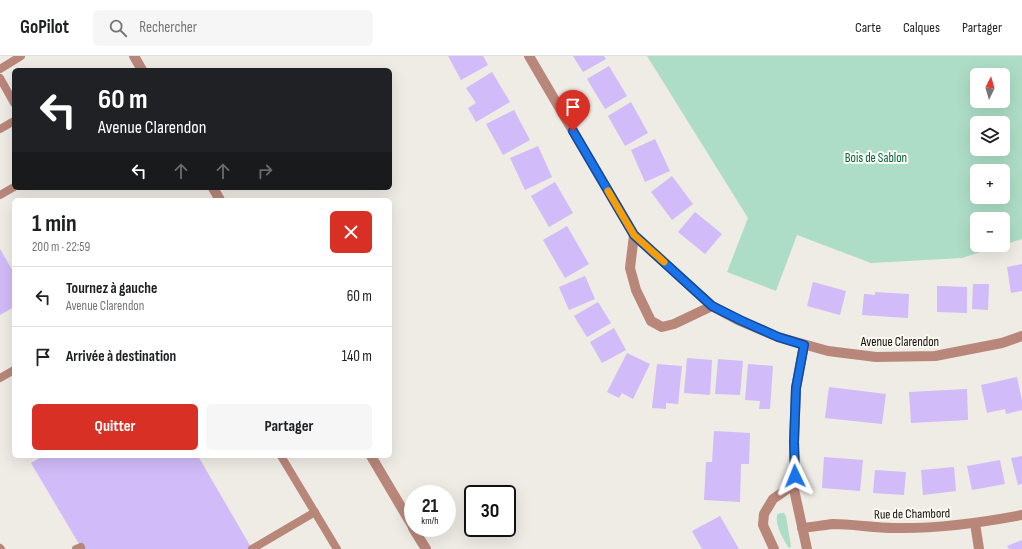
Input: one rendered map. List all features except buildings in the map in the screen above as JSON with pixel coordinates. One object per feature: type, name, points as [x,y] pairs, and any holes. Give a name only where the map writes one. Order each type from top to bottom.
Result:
[{"type":"street","points":[[134,56],[141,68]]},
{"type":"street","name":"Avenue Clarendon","points":[[529,56],[634,235],[712,306],[778,337],[828,351],[876,357],[935,356],[1002,343],[1022,336]]},
{"type":"street","points":[[634,235],[630,268],[636,290],[651,321],[662,327],[674,324],[712,306]]},
{"type":"street","points":[[804,345],[796,388],[794,442],[795,476],[793,485],[807,549]]},
{"type":"street","points":[[372,458],[404,513]]},
{"type":"street","points":[[774,549],[763,526],[764,514],[773,499],[793,485]]},
{"type":"street","name":"Rue de Chambord","points":[[802,528],[832,524],[894,528],[932,527],[975,523],[1022,515]]},
{"type":"street","points":[[975,523],[979,549]]},
{"type":"street","points":[[419,537],[426,549]]},
{"type":"lane","points":[[0,69],[21,56]]},
{"type":"lane","points":[[0,78],[12,99]]},
{"type":"lane","points":[[0,129],[12,122]]},
{"type":"lane","points":[[0,194],[12,188]]},
{"type":"lane","points":[[0,378],[12,371]]},
{"type":"lane","points":[[282,458],[337,549]]},
{"type":"lane","points":[[252,549],[315,512]]},
{"type":"green space","name":"Bois de Sablon","points":[[647,56],[1022,56],[1022,239],[1010,243],[1010,212],[970,212],[970,252],[981,252],[962,258],[871,263],[797,235],[776,291],[727,272],[748,218]]},
{"type":"green space","points":[[784,513],[786,516],[791,546],[790,548],[788,547],[778,528],[777,515]]},
{"type":"slow traffic","points":[[608,191],[634,235],[664,262]]},
{"type":"route","points":[[573,131],[634,235],[712,306],[778,337],[804,345],[796,388],[794,442],[795,476]]}]
